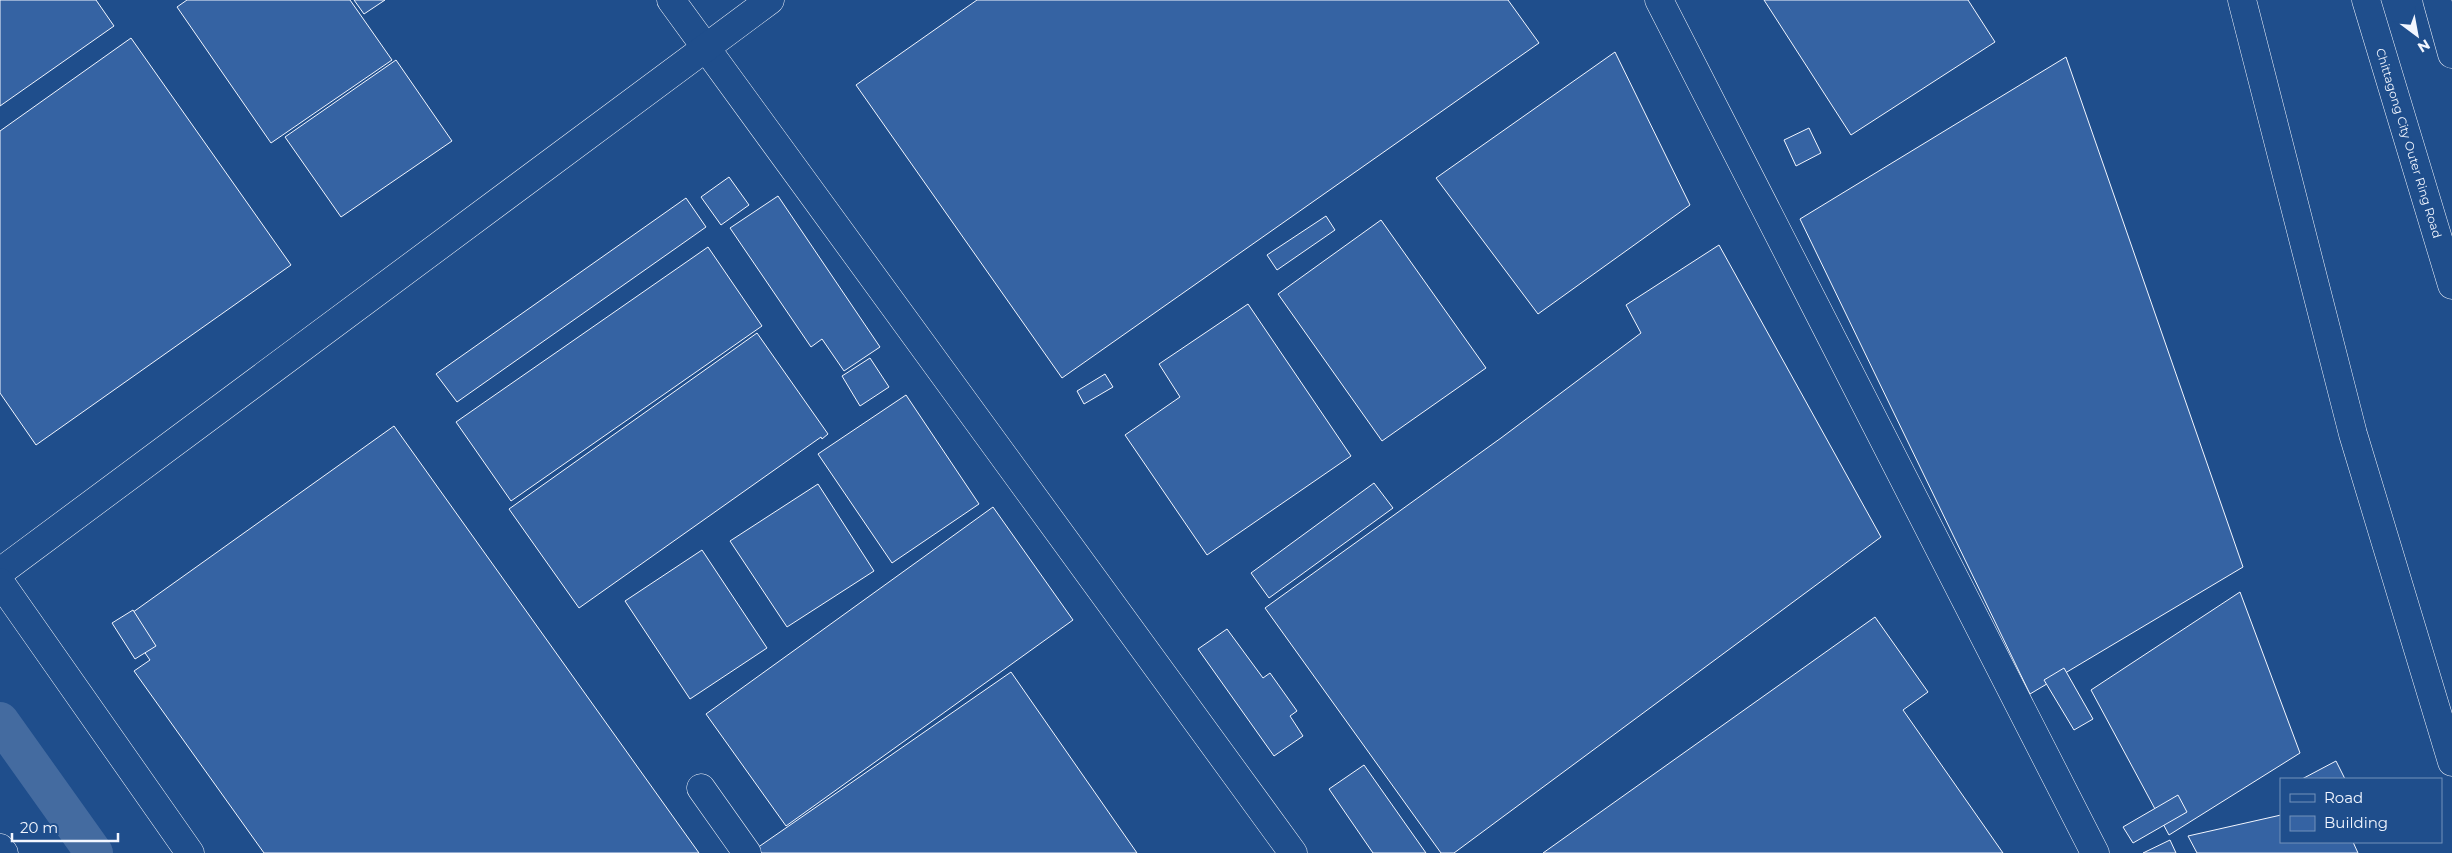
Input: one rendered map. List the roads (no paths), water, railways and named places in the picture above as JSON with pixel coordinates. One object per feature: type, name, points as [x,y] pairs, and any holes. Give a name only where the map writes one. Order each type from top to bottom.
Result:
[{"type":"street","points":[[671,0],[1294,853]]},
{"type":"street","points":[[0,572],[770,0]]},
{"type":"street","points":[[1659,0],[2095,853]]},
{"type":"street","points":[[2242,0],[2353,434],[2452,762]]},
{"type":"street","name":"Chittagong City Outer Ring Road","points":[[2366,0],[2452,285]]},
{"type":"street","points":[[2437,0],[2452,54]]},
{"type":"street","points":[[0,582],[190,853]]},
{"type":"street","points":[[701,788],[748,853]]},
{"type":"street","points":[[0,848],[4,853]]},
{"type":"waterway","points":[[0,721],[94,853]]}]
